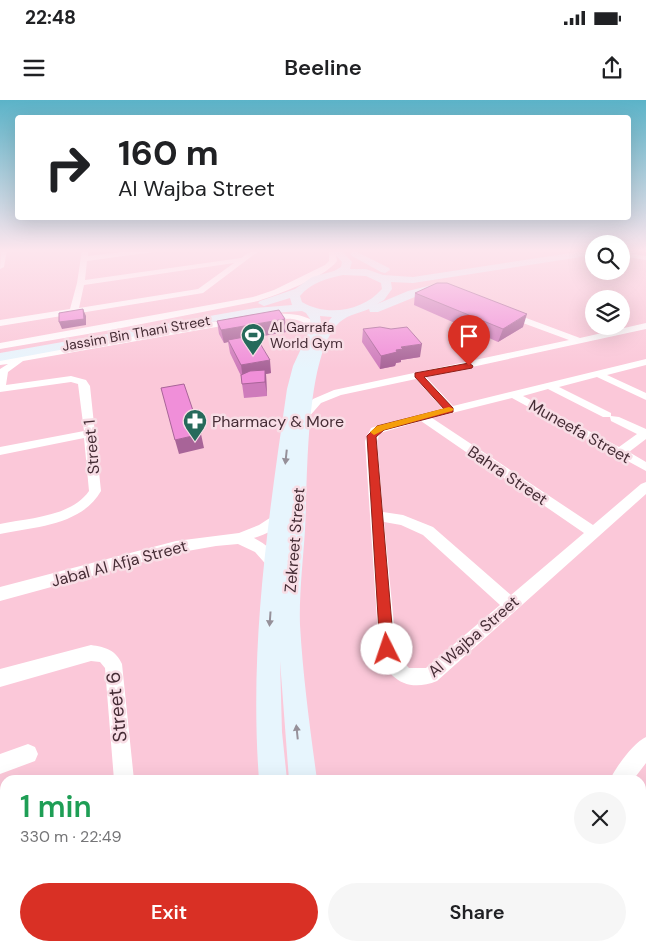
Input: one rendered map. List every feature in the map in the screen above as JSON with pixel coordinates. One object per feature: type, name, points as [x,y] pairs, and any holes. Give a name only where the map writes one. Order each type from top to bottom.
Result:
[{"type":"main road","points":[[385,293],[399,290]]},
{"type":"main road","points":[[298,291],[295,300],[312,322],[366,314],[420,290]]},
{"type":"main road","name":"Jassim Bin Thani Street","points":[[0,357],[146,329],[253,305],[298,291]]},
{"type":"main road","name":"Jassim Bin Thani Street","points":[[0,350],[256,311],[312,322],[324,313],[345,312],[372,302],[385,293]]},
{"type":"main road","name":"Zekreet Street","points":[[312,322],[332,322],[345,312]]},
{"type":"main road","name":"Zekreet Street","points":[[302,775],[294,703],[288,622],[312,322]]},
{"type":"main road","name":"Zekreet Street","points":[[272,775],[268,734],[267,698],[270,617],[294,389],[312,322]]},
{"type":"main road","points":[[111,327],[173,332]]},
{"type":"street","points":[[74,311],[79,290]]},
{"type":"street","points":[[0,323],[202,290]]},
{"type":"street","points":[[0,346],[111,327],[265,296],[279,290]]},
{"type":"street","points":[[420,290],[441,290]]},
{"type":"street","points":[[501,312],[579,341]]},
{"type":"street","points":[[173,332],[233,321],[286,315],[312,322]]},
{"type":"street","points":[[304,416],[317,400],[338,392],[565,345],[646,326]]},
{"type":"street","points":[[547,330],[565,345]]},
{"type":"street","name":"Street 1","points":[[0,529],[74,511],[90,500],[94,491],[85,386],[78,380],[62,380],[0,389],[1,367],[25,358],[173,332]]},
{"type":"street","name":"Al Wajba Street","points":[[646,362],[380,428],[372,436],[376,516],[387,649],[392,665],[398,671],[414,678],[431,676],[510,604],[646,487]]},
{"type":"street","points":[[598,374],[646,397]]},
{"type":"street","points":[[418,375],[450,410]]},
{"type":"street","points":[[309,376],[316,387],[338,392]]},
{"type":"street","points":[[550,386],[645,434],[620,453]]},
{"type":"street","name":"Muneefa Street","points":[[514,395],[646,468]]},
{"type":"street","name":"Bahra Street","points":[[422,417],[594,533]]},
{"type":"street","points":[[0,451],[90,433]]},
{"type":"street","points":[[376,516],[403,520],[428,531],[510,604]]},
{"type":"street","name":"Jabal Al Afja Street","points":[[0,594],[176,547],[207,541],[240,538],[264,529],[280,517]]},
{"type":"street","points":[[240,538],[260,548],[275,564]]},
{"type":"street","name":"Street 6","points":[[0,678],[90,652],[104,655],[112,664],[123,775]]},
{"type":"street","points":[[624,775],[646,747]]},
{"type":"street","points":[[0,764],[28,754]]},
{"type":"building","points":[[422,290],[464,290],[527,314],[503,329],[415,293]]},
{"type":"building","points":[[83,309],[84,319],[59,322],[59,313]]},
{"type":"building","points":[[279,310],[285,319],[221,330],[217,321]]},
{"type":"building","points":[[380,327],[391,329],[407,327],[422,344],[401,347],[403,349],[396,350],[397,352],[381,356],[363,329]]},
{"type":"building","points":[[255,335],[270,360],[241,365],[228,340]]},
{"type":"building","points":[[265,370],[265,382],[242,384],[241,375],[250,371]]},
{"type":"building","points":[[184,384],[201,434],[175,440],[161,388]]},
{"type":"slow traffic","points":[[374,432],[380,428],[449,409]]},
{"type":"place","name":"Al Garrafa World Gym","points":[[253,356]]},
{"type":"place","name":"Pharmacy & More","points":[[195,442]]},
{"type":"route","points":[[387,649],[372,436],[380,428],[450,410],[418,375],[469,366]]}]
